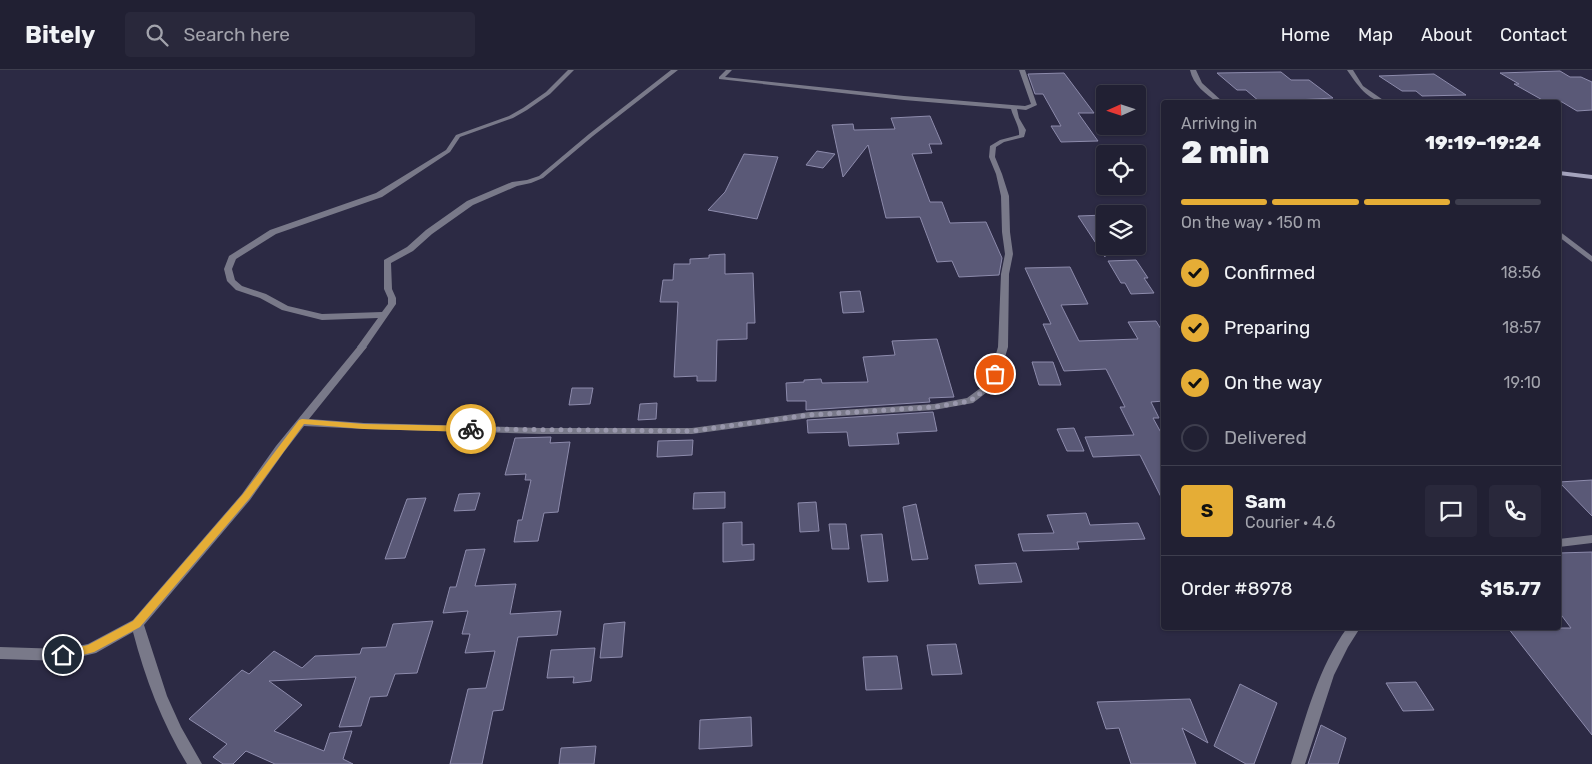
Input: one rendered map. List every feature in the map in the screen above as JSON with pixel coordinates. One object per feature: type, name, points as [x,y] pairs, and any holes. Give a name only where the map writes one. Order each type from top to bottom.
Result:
[{"type":"street","points":[[386,316],[322,317],[294,311],[239,288],[231,281],[228,269],[232,258],[274,232],[379,195],[448,151],[458,136],[511,117],[525,109],[548,93],[571,70]]},
{"type":"street","points":[[0,653],[63,655],[91,649],[137,624],[246,497],[302,422],[386,316],[392,304],[392,298],[388,289],[387,262],[410,249],[429,232],[470,203],[515,184],[541,177],[591,134],[675,70]]},
{"type":"street","points":[[729,70],[720,78],[897,97],[1026,108],[1034,105],[1022,70]]},
{"type":"street","points":[[1193,70],[1203,87],[1218,100]]},
{"type":"street","points":[[1350,70],[1361,87],[1380,100]]},
{"type":"street","points":[[302,422],[374,427],[692,431],[809,415],[934,407],[970,401],[986,389],[995,374],[1003,346],[1005,274],[1009,254],[1005,196],[992,157],[993,146],[1002,141],[1022,136],[1023,130],[1016,118],[1014,107]]},
{"type":"street","points":[[1561,173],[1592,178]]},
{"type":"street","points":[[1561,235],[1592,260]]},
{"type":"street","points":[[1561,542],[1592,539]]},
{"type":"street","points":[[137,624],[147,663],[172,724],[195,764]]},
{"type":"street","points":[[1298,764],[1324,685],[1343,642],[1352,630]]},
{"type":"building","points":[[1560,71],[1570,77],[1581,77],[1592,82],[1592,110],[1577,111],[1561,102],[1561,100],[1542,100],[1514,84],[1519,84],[1500,73]]},
{"type":"building","points":[[1281,72],[1291,80],[1309,80],[1333,98],[1258,100],[1246,90],[1237,90],[1217,73]]},
{"type":"building","points":[[1064,73],[1094,113],[1078,113],[1098,141],[1061,142],[1051,126],[1061,126],[1043,94],[1035,94],[1028,74]]},
{"type":"building","points":[[1434,74],[1466,95],[1422,96],[1416,91],[1402,91],[1379,76]]},
{"type":"building","points":[[930,116],[942,144],[929,144],[932,153],[912,154],[930,202],[942,202],[950,223],[986,222],[1002,258],[999,275],[959,277],[952,261],[937,262],[920,217],[886,218],[868,145],[843,177],[832,125],[853,124],[854,130],[895,129],[891,118]]},
{"type":"building","points":[[817,151],[835,154],[823,168],[806,165]]},
{"type":"building","points":[[744,154],[778,157],[757,219],[708,210],[725,192]]},
{"type":"building","points":[[1096,215],[1096,243],[1078,216]]},
{"type":"building","points":[[725,254],[725,274],[753,273],[755,323],[747,323],[747,339],[717,340],[716,381],[697,381],[697,376],[674,377],[678,302],[660,302],[663,280],[673,280],[674,264],[690,264],[690,259],[709,258],[709,255]]},
{"type":"building","points":[[1136,260],[1148,278],[1144,278],[1154,293],[1131,294],[1125,283],[1121,283],[1108,261]]},
{"type":"building","points":[[1070,267],[1088,304],[1061,305],[1079,341],[1138,339],[1128,322],[1156,321],[1161,329],[1161,401],[1151,402],[1159,418],[1153,418],[1161,433],[1161,497],[1140,455],[1093,457],[1085,437],[1134,435],[1120,407],[1125,407],[1106,369],[1064,371],[1043,324],[1051,324],[1025,268]]},
{"type":"building","points":[[860,291],[864,312],[843,313],[840,292]]},
{"type":"building","points":[[937,339],[954,397],[929,398],[930,402],[806,410],[806,401],[787,401],[786,383],[821,379],[822,383],[868,382],[863,357],[895,355],[892,341]]},
{"type":"building","points":[[1032,362],[1053,362],[1061,385],[1039,385]]},
{"type":"building","points":[[572,388],[593,388],[590,404],[569,405]]},
{"type":"building","points":[[657,403],[656,419],[638,420],[640,404]]},
{"type":"building","points":[[933,412],[937,431],[897,433],[899,444],[849,446],[847,432],[808,433],[807,420]]},
{"type":"building","points":[[1074,428],[1084,451],[1067,451],[1057,429]]},
{"type":"building","points":[[551,437],[550,443],[570,442],[558,512],[544,513],[538,541],[514,542],[518,520],[522,520],[531,480],[525,480],[526,474],[505,475],[515,438]]},
{"type":"building","points":[[693,440],[692,455],[657,457],[658,441]]},
{"type":"building","points":[[1592,480],[1592,516],[1561,484],[1561,482]]},
{"type":"building","points":[[725,492],[725,508],[693,509],[694,493]]},
{"type":"building","points":[[480,493],[475,510],[454,511],[459,494]]},
{"type":"building","points":[[426,498],[405,558],[385,559],[407,499]]},
{"type":"building","points":[[816,502],[819,531],[800,532],[798,503]]},
{"type":"building","points":[[916,504],[928,559],[912,560],[903,507]]},
{"type":"building","points":[[1086,513],[1090,525],[1138,523],[1145,539],[1077,542],[1079,549],[1023,551],[1018,534],[1054,533],[1047,515]]},
{"type":"building","points":[[742,522],[742,545],[754,544],[754,560],[723,562],[723,523]]},
{"type":"building","points":[[829,524],[846,524],[849,549],[832,549]]},
{"type":"building","points":[[882,534],[888,581],[868,582],[861,535]]},
{"type":"building","points":[[485,549],[475,586],[516,584],[510,614],[561,611],[557,635],[518,637],[503,710],[493,711],[482,764],[450,764],[468,689],[486,688],[495,651],[465,653],[470,634],[462,634],[468,611],[443,613],[450,587],[456,587],[466,550]]},
{"type":"building","points":[[1592,552],[1592,735],[1510,630],[1561,630],[1561,628],[1571,628],[1561,615],[1561,553]]},
{"type":"building","points":[[1016,563],[1022,582],[979,584],[975,565]]},
{"type":"building","points":[[433,621],[417,673],[395,674],[387,696],[370,697],[361,726],[339,727],[356,677],[269,681],[302,705],[274,731],[324,751],[330,733],[352,731],[343,759],[353,764],[275,764],[246,751],[233,764],[223,764],[213,757],[227,744],[189,719],[242,670],[249,674],[274,651],[302,668],[315,656],[360,654],[362,648],[386,647],[393,624]]},
{"type":"building","points":[[625,622],[622,657],[600,658],[604,624]]},
{"type":"building","points":[[956,644],[962,674],[932,675],[927,645]]},
{"type":"building","points":[[595,648],[591,681],[573,683],[574,677],[547,678],[551,650]]},
{"type":"building","points":[[897,656],[902,689],[866,690],[863,657]]},
{"type":"building","points":[[1416,682],[1434,710],[1403,711],[1386,683]]},
{"type":"building","points":[[1240,684],[1277,703],[1254,764],[1246,764],[1214,746]]},
{"type":"building","points":[[1190,699],[1208,743],[1182,728],[1196,764],[1131,764],[1119,728],[1106,729],[1097,702]]},
{"type":"building","points":[[751,717],[752,746],[699,749],[700,720]]},
{"type":"building","points":[[1321,725],[1346,738],[1338,764],[1308,764]]},
{"type":"building","points":[[596,746],[594,764],[559,764],[561,748]]},
{"type":"way so far","points":[[471,429],[692,431],[809,415],[934,407],[970,401],[986,389],[995,374]]},
{"type":"route","points":[[63,655],[91,649],[137,624],[175,577],[246,497],[302,422],[471,429]]}]
